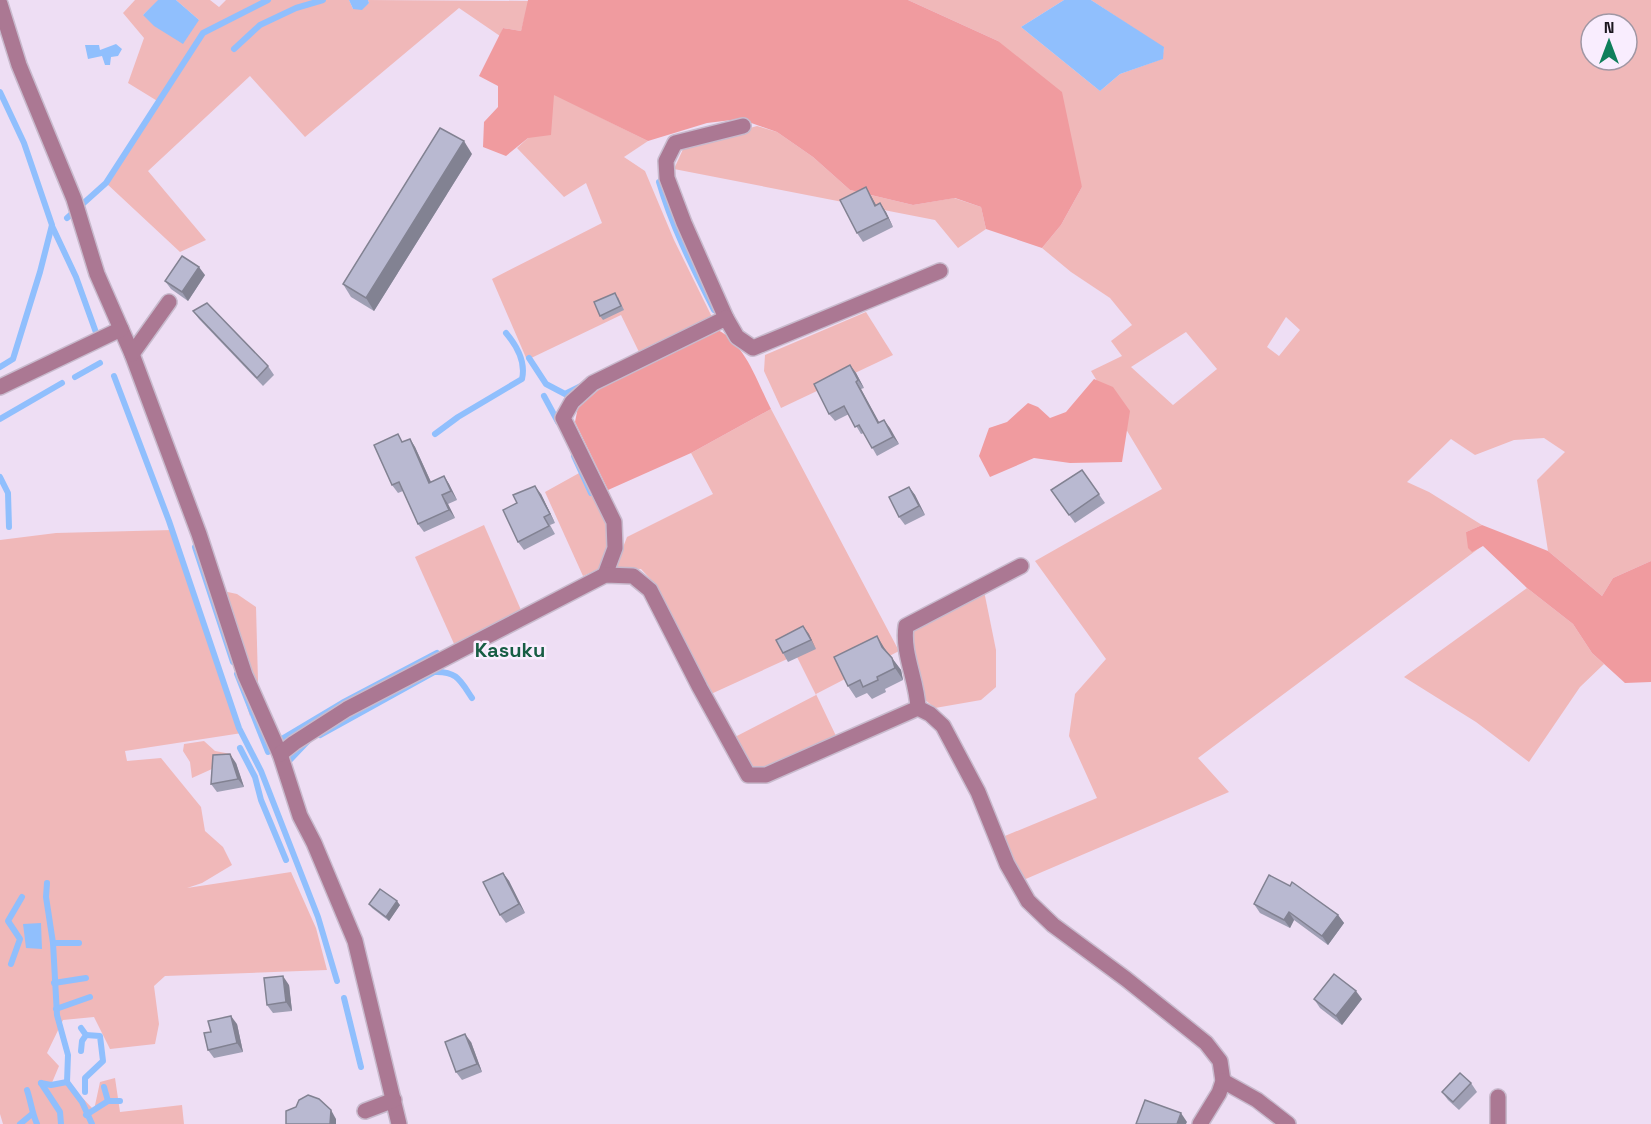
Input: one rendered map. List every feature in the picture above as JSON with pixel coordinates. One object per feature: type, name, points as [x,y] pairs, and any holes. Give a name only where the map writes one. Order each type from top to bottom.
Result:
[{"type":"street","points":[[0,4],[19,65],[74,199],[97,274],[132,354],[199,534],[245,675],[280,754],[300,816],[314,843],[355,941],[399,1124]]},
{"type":"street","points":[[743,126],[675,143],[666,161],[667,178],[684,223],[726,318],[737,337],[753,348],[940,271]]},
{"type":"street","points":[[132,354],[169,302]]},
{"type":"street","points":[[604,575],[615,548],[614,522],[563,418],[572,402],[593,383],[726,318]]},
{"type":"street","points":[[0,387],[121,329]]},
{"type":"street","points":[[918,708],[917,691],[904,642],[906,626],[1021,566]]},
{"type":"street","points":[[280,754],[347,709],[604,575],[633,576],[650,590],[748,775],[766,775],[918,708]]},
{"type":"street","points":[[918,708],[930,714],[943,726],[978,792],[1007,864],[1028,902],[1053,925],[1126,979],[1206,1043],[1220,1061],[1223,1081],[1219,1093],[1200,1124]]},
{"type":"street","points":[[1223,1081],[1257,1100],[1288,1124]]},
{"type":"street","points":[[1498,1097],[1498,1124]]},
{"type":"street","points":[[365,1111],[394,1100]]},
{"type":"shaded area","points":[[135,0],[159,0],[143,15],[199,20],[176,0],[210,0],[219,7],[226,0],[349,0],[353,9],[369,3],[368,0],[529,1],[521,31],[503,28],[500,36],[459,8],[305,137],[250,76],[148,171],[206,240],[180,252],[106,183],[159,102],[128,83],[144,38],[123,13]]},
{"type":"shaded area","points":[[528,0],[908,0],[998,41],[1062,92],[1082,187],[1061,225],[1042,248],[986,229],[981,207],[955,198],[913,205],[850,190],[813,157],[777,132],[740,119],[707,123],[648,141],[554,95],[551,135],[528,138],[506,156],[483,147],[484,122],[498,107],[498,86],[479,76],[503,28],[521,31]]},
{"type":"shaded area","points":[[908,0],[1064,0],[1021,27],[1100,91],[1120,74],[1162,59],[1164,48],[1091,0],[1651,0],[1651,561],[1613,578],[1602,596],[1548,551],[1537,480],[1565,452],[1544,438],[1514,440],[1475,455],[1451,439],[1407,482],[1429,492],[1482,525],[1466,532],[1482,546],[1198,758],[1229,792],[1021,881],[1000,838],[1097,798],[1069,736],[1075,694],[1106,659],[1035,561],[1162,489],[1091,371],[1122,356],[1111,341],[1132,325],[1110,298],[1071,272],[1042,248],[1061,225],[1082,187],[998,41]],"holes":[[[1286,317],[1300,330],[1279,356],[1267,347]],[[1186,332],[1217,369],[1173,405],[1131,367]]]},
{"type":"shaded area","points":[[554,94],[648,141],[624,157],[645,171],[674,240],[712,317],[639,352],[621,315],[527,360],[492,279],[602,223],[586,183],[564,197],[517,148],[528,138]]},
{"type":"shaded area","points":[[757,126],[777,132],[813,157],[850,190],[913,205],[954,198],[981,207],[986,229],[958,248],[935,220],[674,169],[684,147]]},
{"type":"shaded area","points":[[866,312],[893,355],[781,408],[764,371],[765,355]]},
{"type":"shaded area","points":[[718,330],[728,337],[743,354],[771,409],[691,453],[608,490],[575,422],[578,407],[601,388]]},
{"type":"shaded area","points":[[1094,379],[1113,387],[1130,411],[1122,462],[1070,463],[1034,458],[990,477],[979,456],[989,428],[1007,422],[1028,403],[1038,407],[1050,418],[1066,412]]},
{"type":"shaded area","points":[[771,409],[899,651],[816,694],[837,738],[758,770],[747,766],[733,738],[816,695],[796,655],[711,694],[657,586],[641,569],[615,568],[627,537],[713,494],[691,453]]},
{"type":"shaded area","points":[[581,472],[605,519],[609,545],[607,556],[600,567],[583,576],[545,492]]},
{"type":"shaded area","points":[[484,525],[521,610],[455,646],[415,557]]},
{"type":"shaded area","points":[[1482,525],[1548,551],[1602,596],[1613,578],[1651,561],[1651,682],[1625,683],[1592,653],[1573,624],[1527,588],[1483,546],[1472,552],[1468,548],[1466,532]]},
{"type":"shaded area","points":[[172,530],[242,733],[125,751],[127,761],[161,758],[201,807],[205,831],[223,847],[232,865],[202,883],[187,888],[291,872],[316,928],[327,970],[165,976],[154,986],[159,1024],[155,1044],[110,1049],[94,1017],[63,1020],[47,1053],[59,1066],[51,1085],[67,1082],[94,1110],[100,1082],[115,1078],[120,1112],[182,1105],[184,1124],[3,1124],[0,1114],[0,540],[56,533]]},
{"type":"shaded area","points":[[209,588],[237,594],[256,607],[258,681],[250,716]]},
{"type":"shaded area","points":[[1527,588],[1573,624],[1592,653],[1604,664],[1580,687],[1529,762],[1476,722],[1404,677]]},
{"type":"shaded area","points":[[984,591],[996,650],[996,687],[981,700],[935,708],[924,699],[915,662],[912,630]]},
{"type":"shaded area","points":[[204,741],[215,751],[231,754],[232,760],[192,778],[190,762],[183,751],[184,744]]},
{"type":"water","points":[[158,0],[176,0],[199,20],[183,44],[154,26],[143,15]]},
{"type":"water","points":[[349,0],[368,0],[369,3],[362,10],[353,9]]},
{"type":"water","points":[[1064,0],[1091,0],[1164,47],[1163,59],[1120,74],[1100,91],[1021,27]]},
{"type":"water","points":[[116,44],[122,49],[118,56],[111,57],[110,65],[105,65],[102,56],[88,59],[85,45],[99,45],[100,50]]},
{"type":"water","points":[[41,923],[42,949],[26,948],[23,924]]},
{"type":"building","points":[[440,128],[464,141],[366,298],[343,284]]},
{"type":"building","points":[[866,187],[875,206],[880,203],[888,218],[857,233],[840,200]]},
{"type":"building","points":[[182,256],[199,267],[182,292],[165,281]]},
{"type":"building","points":[[615,293],[621,306],[600,316],[594,302]]},
{"type":"building","points":[[207,303],[268,366],[257,378],[193,311]]},
{"type":"building","points":[[850,365],[858,380],[856,382],[878,423],[884,420],[893,437],[872,448],[859,425],[855,427],[844,406],[829,414],[814,384]]},
{"type":"building","points":[[398,434],[402,442],[410,439],[429,483],[444,476],[451,491],[442,495],[449,510],[418,524],[399,482],[392,485],[374,445]]},
{"type":"building","points":[[1082,470],[1099,494],[1069,515],[1051,490]]},
{"type":"building","points":[[535,486],[550,514],[544,517],[549,526],[518,542],[503,510],[517,503],[513,495]]},
{"type":"building","points":[[909,487],[919,506],[899,517],[889,497]]},
{"type":"building","points":[[803,626],[811,640],[783,653],[776,640]]},
{"type":"building","points":[[877,636],[882,647],[892,658],[895,668],[863,687],[860,680],[848,686],[834,657]]},
{"type":"building","points":[[230,754],[238,779],[211,784],[213,755]]},
{"type":"building","points":[[503,873],[519,904],[500,915],[483,882]]},
{"type":"building","points":[[1269,875],[1290,886],[1292,882],[1338,915],[1322,936],[1289,912],[1284,920],[1254,904]]},
{"type":"building","points":[[380,889],[397,901],[386,917],[369,904]]},
{"type":"building","points":[[1334,974],[1356,991],[1336,1016],[1314,999]]},
{"type":"building","points":[[283,976],[286,1002],[267,1005],[264,978]]},
{"type":"building","points":[[231,1016],[237,1043],[208,1050],[204,1033],[211,1032],[208,1021]]},
{"type":"building","points":[[465,1034],[477,1064],[456,1072],[445,1042]]},
{"type":"building","points":[[1460,1073],[1471,1083],[1453,1102],[1442,1092]]},
{"type":"building","points":[[308,1095],[319,1099],[331,1110],[330,1124],[286,1124],[286,1111],[296,1107],[299,1100]]},
{"type":"building","points":[[1145,1100],[1181,1113],[1177,1124],[1136,1124]]},
{"type":"waterway","points":[[67,218],[106,183],[203,33],[268,0]]},
{"type":"waterway","points":[[234,49],[260,25],[296,8],[323,0]]},
{"type":"waterway","points":[[0,92],[24,143],[52,225],[13,359],[0,367]]},
{"type":"waterway","points":[[659,182],[677,231],[714,310]]},
{"type":"waterway","points":[[52,226],[76,277],[98,338]]},
{"type":"waterway","points":[[435,434],[458,417],[522,379],[523,366],[520,354],[506,333]]},
{"type":"waterway","points":[[529,358],[546,384],[565,394],[581,386]]},
{"type":"waterway","points":[[75,377],[100,363]]},
{"type":"waterway","points":[[114,376],[169,521],[239,728],[261,771],[318,917],[337,981]]},
{"type":"waterway","points":[[0,419],[62,383]]},
{"type":"waterway","points":[[544,396],[558,422]]},
{"type":"waterway","points":[[574,456],[591,493]]},
{"type":"waterway","points":[[0,477],[8,493],[9,527]]},
{"type":"waterway","points":[[195,547],[233,662]]},
{"type":"waterway","points":[[275,743],[342,703],[437,653]]},
{"type":"waterway","points":[[320,735],[434,672],[453,675],[472,698]]},
{"type":"waterway","points":[[237,674],[268,752]]},
{"type":"waterway","points":[[287,765],[308,741]]},
{"type":"waterway","points":[[240,748],[255,777],[261,800],[286,860]]},
{"type":"waterway","points":[[47,883],[46,897],[53,943],[57,1015],[68,1055],[67,1082],[82,1102],[92,1124]]},
{"type":"waterway","points":[[11,964],[20,939],[8,921],[22,897]]},
{"type":"waterway","points":[[53,943],[79,943]]},
{"type":"waterway","points":[[54,983],[86,978]]},
{"type":"waterway","points":[[56,1009],[90,997]]},
{"type":"waterway","points":[[344,998],[361,1067]]},
{"type":"waterway","points":[[81,1028],[86,1035],[82,1041],[81,1051]]},
{"type":"waterway","points":[[85,1092],[85,1078],[103,1061],[100,1036],[86,1035]]},
{"type":"waterway","points":[[41,1083],[51,1085],[67,1082]]},
{"type":"waterway","points":[[41,1083],[60,1112],[61,1124]]},
{"type":"waterway","points":[[104,1087],[108,1101]]},
{"type":"waterway","points":[[27,1090],[37,1124]]},
{"type":"waterway","points":[[86,1115],[108,1101],[120,1101]]},
{"type":"waterway","points":[[20,1124],[32,1114]]},
{"type":"district","name":"Kasuku","points":[[510,650]]}]
